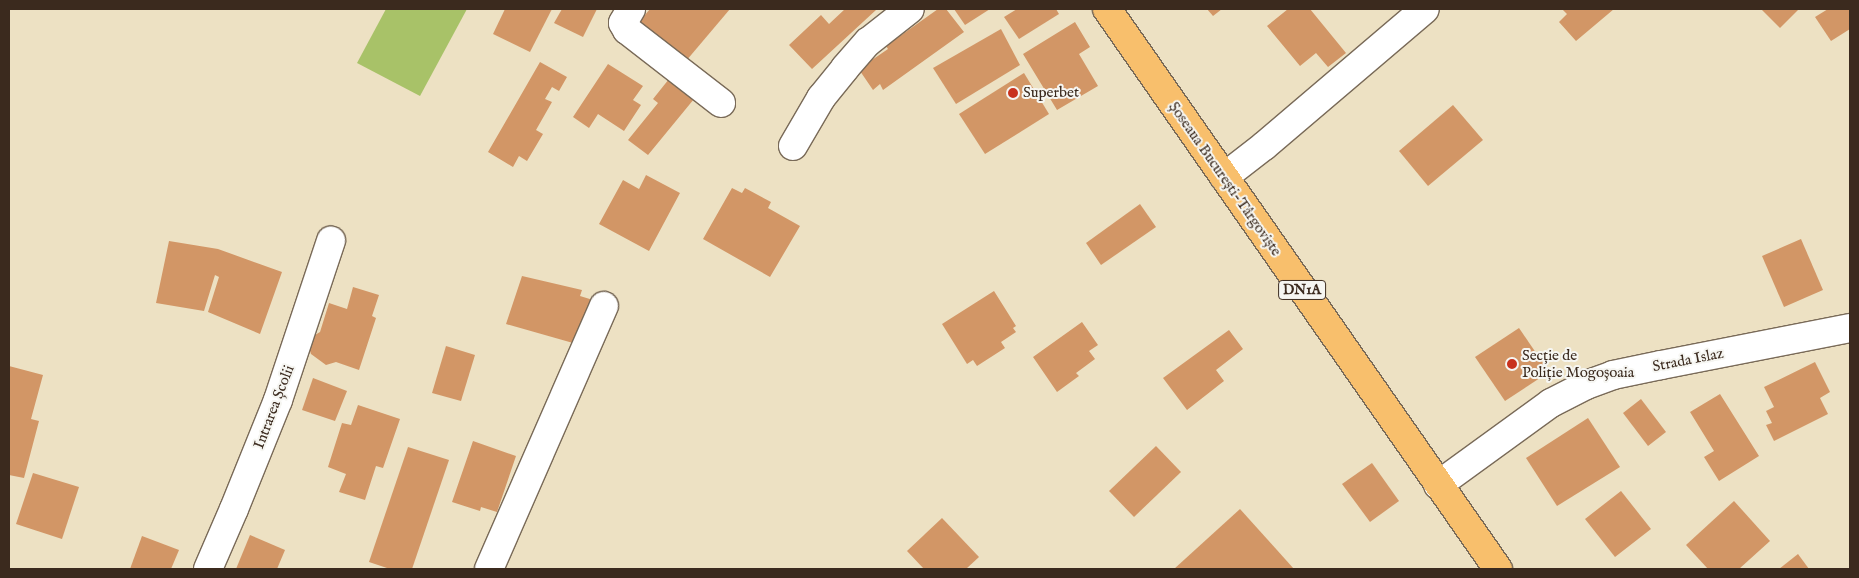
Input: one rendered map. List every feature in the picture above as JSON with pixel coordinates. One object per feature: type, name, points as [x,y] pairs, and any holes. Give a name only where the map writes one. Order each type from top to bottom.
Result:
[{"type":"main road","name":"Șoseaua București-Târgoviște","points":[[1107,9],[1498,569]]},
{"type":"street","points":[[631,9],[624,23],[627,30],[721,103]]},
{"type":"street","points":[[793,146],[821,98],[845,68],[868,42],[910,9]]},
{"type":"street","points":[[1224,177],[1264,146],[1425,9]]},
{"type":"street","name":"Intrarea Școlii","points":[[208,569],[278,400],[330,241]]},
{"type":"street","points":[[489,569],[551,422],[604,306]]},
{"type":"street","name":"Strada Islaz","points":[[1438,485],[1552,403],[1586,385],[1613,376],[1661,365],[1850,328]]},
{"type":"green space","points":[[386,9],[467,9],[420,96],[357,63]]},
{"type":"building","points":[[505,9],[552,9],[530,52],[493,34]]},
{"type":"building","points":[[562,9],[597,9],[583,37],[554,23]]},
{"type":"building","points":[[650,9],[730,9],[686,61],[639,22]]},
{"type":"building","points":[[845,9],[876,10],[812,69],[789,45],[821,15],[829,24]]},
{"type":"building","points":[[938,9],[946,9],[964,32],[883,90],[880,84],[873,90],[860,71],[869,62],[888,49],[886,46]]},
{"type":"building","points":[[954,9],[990,9],[965,25]]},
{"type":"building","points":[[1017,9],[1056,9],[1059,14],[1019,39],[1004,17]]},
{"type":"building","points":[[1207,9],[1222,9],[1213,16]]},
{"type":"building","points":[[1288,9],[1310,9],[1346,53],[1328,67],[1316,53],[1300,66],[1267,26]]},
{"type":"building","points":[[1562,9],[1614,9],[1576,41],[1559,22],[1567,14]]},
{"type":"building","points":[[1761,9],[1799,9],[1780,28]]},
{"type":"building","points":[[1828,9],[1850,9],[1850,29],[1831,41],[1815,17]]},
{"type":"building","points":[[1075,22],[1090,47],[1079,54],[1098,86],[1057,110],[1023,54]]},
{"type":"building","points":[[1001,29],[1020,65],[956,104],[933,68]]},
{"type":"building","points":[[540,62],[567,77],[559,91],[552,87],[545,99],[552,102],[536,130],[543,134],[527,161],[519,156],[513,167],[488,152]]},
{"type":"building","points":[[608,64],[643,86],[633,100],[641,105],[624,131],[598,114],[589,128],[573,117]]},
{"type":"building","points":[[1024,73],[1049,114],[985,154],[959,114]]},
{"type":"building","points":[[669,79],[694,99],[648,155],[628,140],[658,103],[653,99]]},
{"type":"building","points":[[1453,105],[1483,140],[1428,186],[1399,151]]},
{"type":"building","points":[[646,175],[680,193],[649,251],[599,224],[623,180],[639,189]]},
{"type":"building","points":[[732,188],[742,193],[745,188],[771,202],[768,208],[800,226],[770,277],[703,239]]},
{"type":"building","points":[[1140,204],[1156,227],[1101,265],[1086,243]]},
{"type":"building","points":[[1801,239],[1823,290],[1784,307],[1762,256]]},
{"type":"building","points":[[169,241],[218,249],[282,272],[260,334],[208,312],[219,277],[215,275],[204,311],[156,303]]},
{"type":"building","points":[[522,276],[582,290],[580,296],[593,300],[584,330],[578,328],[573,343],[506,324]]},
{"type":"building","points":[[353,287],[379,295],[372,316],[376,318],[359,370],[336,362],[326,365],[311,354],[309,348],[315,335],[320,332],[329,303],[347,309]]},
{"type":"building","points":[[994,291],[1016,326],[1013,328],[1016,332],[1001,342],[1005,348],[977,366],[973,360],[967,364],[942,324]]},
{"type":"building","points":[[1082,322],[1098,345],[1089,351],[1095,359],[1076,373],[1079,376],[1057,392],[1033,357]]},
{"type":"building","name":"Secție de Poliție Mogoșoaia","points":[[1519,328],[1549,372],[1505,401],[1475,357]]},
{"type":"building","points":[[1229,330],[1243,349],[1216,370],[1224,381],[1187,410],[1163,378]]},
{"type":"building","points":[[446,346],[475,355],[461,401],[432,393]]},
{"type":"building","points":[[1815,362],[1830,392],[1820,398],[1828,414],[1774,441],[1766,425],[1772,423],[1766,411],[1774,407],[1764,387]]},
{"type":"building","points":[[9,366],[43,375],[31,419],[39,421],[24,478],[9,475]]},
{"type":"building","points":[[313,378],[347,391],[335,421],[302,410]]},
{"type":"building","points":[[1720,394],[1759,456],[1719,481],[1704,457],[1714,451],[1690,412]]},
{"type":"building","points":[[1641,399],[1666,432],[1648,446],[1623,413]]},
{"type":"building","points":[[358,405],[400,419],[383,468],[376,466],[365,500],[339,492],[346,474],[328,467],[342,423],[351,425]]},
{"type":"building","points":[[1588,418],[1620,467],[1557,506],[1526,458]]},
{"type":"building","points":[[473,441],[516,456],[497,512],[481,507],[480,511],[452,502]]},
{"type":"building","points":[[1156,446],[1181,472],[1134,517],[1109,491]]},
{"type":"building","points":[[408,447],[449,460],[412,569],[390,569],[369,562]]},
{"type":"building","points":[[1372,463],[1399,501],[1370,522],[1342,484]]},
{"type":"building","points":[[33,473],[79,487],[62,539],[16,524]]},
{"type":"building","points":[[1621,491],[1651,529],[1615,557],[1585,519]]},
{"type":"building","points":[[1734,501],[1770,541],[1739,569],[1708,569],[1686,545]]},
{"type":"building","points":[[1240,509],[1294,569],[1174,569]]},
{"type":"building","points":[[942,518],[979,557],[966,569],[924,569],[907,551]]},
{"type":"building","points":[[250,535],[285,550],[277,569],[236,569]]},
{"type":"building","points":[[142,536],[179,550],[171,569],[130,569]]},
{"type":"building","points":[[1798,554],[1809,569],[1779,569]]},
{"type":"place","name":"Superbet","points":[[1013,93]]},
{"type":"place","name":"Secție de Poliție Mogoșoaia","points":[[1512,364]]}]
